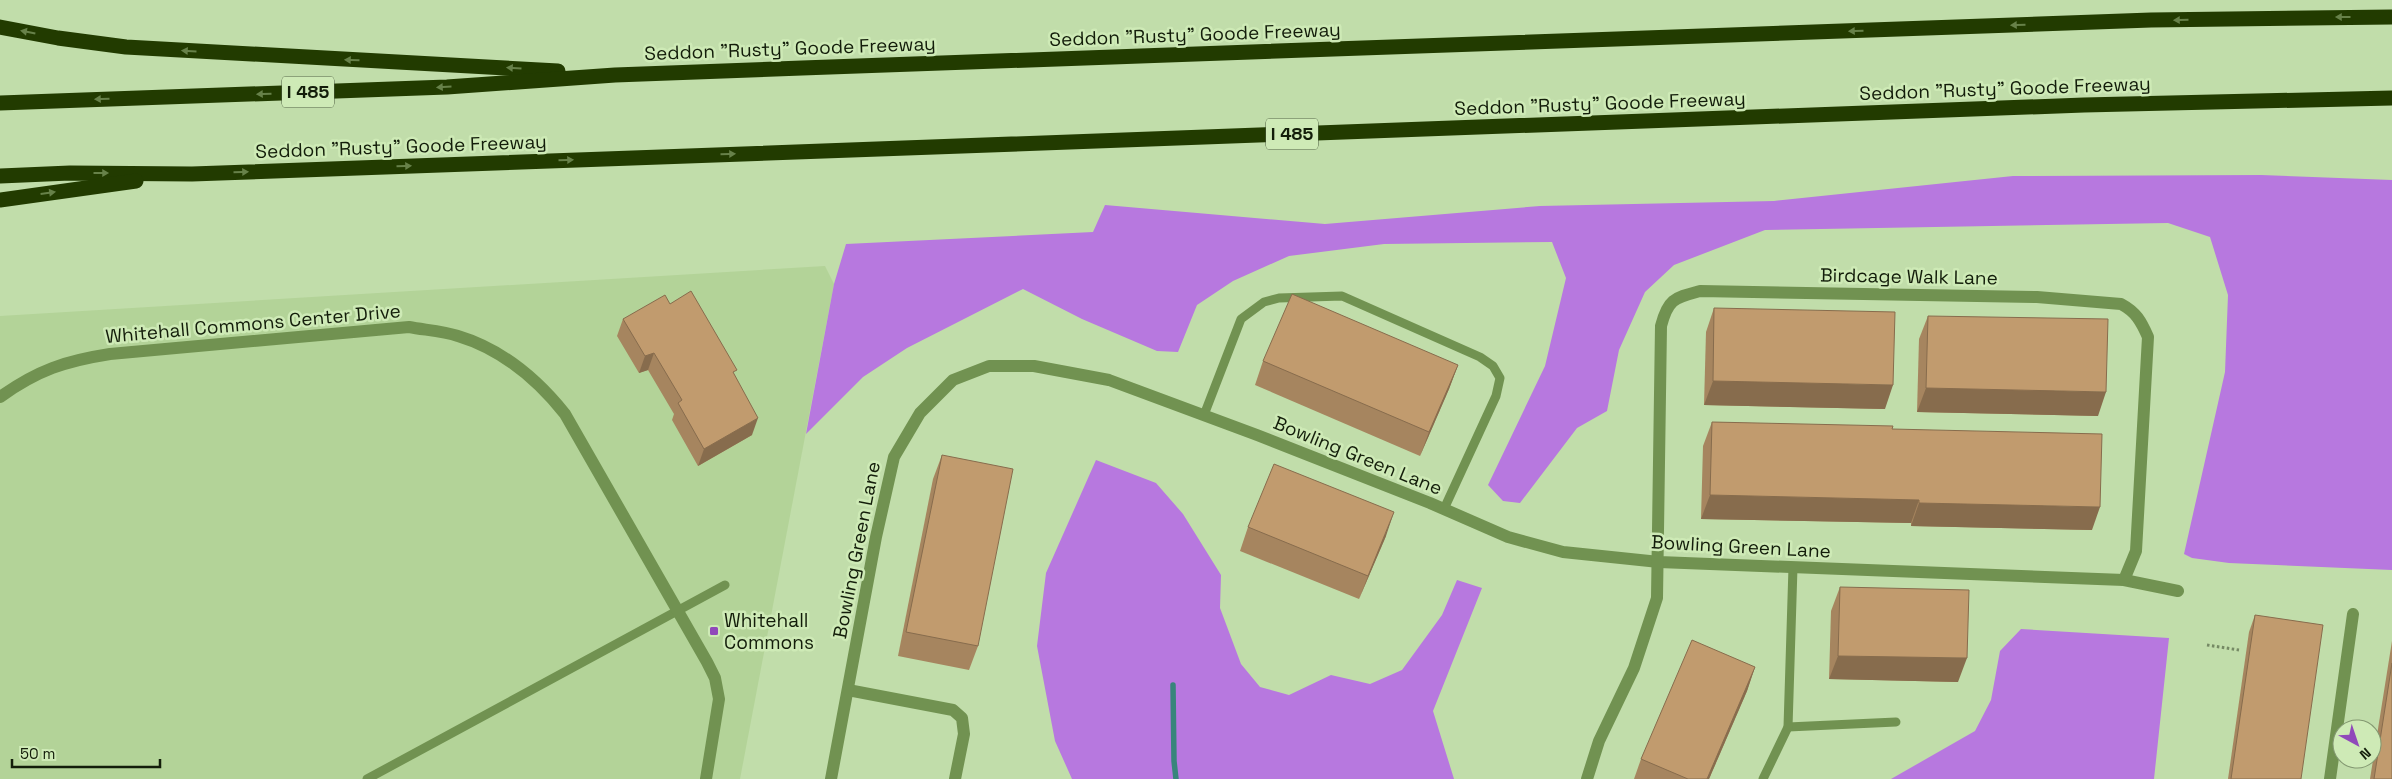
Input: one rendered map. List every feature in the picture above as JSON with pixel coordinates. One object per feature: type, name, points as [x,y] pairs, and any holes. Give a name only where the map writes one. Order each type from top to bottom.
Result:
[{"type":"highway","name":"Seddon \"Rusty\" Goode Freeway","points":[[0,103],[447,88],[615,75],[2151,20],[2392,17]]},
{"type":"highway","points":[[0,27],[126,48],[615,75]]},
{"type":"highway","name":"Seddon \"Rusty\" Goode Freeway","points":[[0,176],[70,173],[192,174],[2064,105],[2392,98]]},
{"type":"highway","points":[[0,200],[192,174]]},
{"type":"street","name":"Birdcage Walk Lane","points":[[1586,779],[1600,741],[1634,668],[1657,598],[1661,326],[1666,307],[1677,297],[1700,291],[2037,297],[2121,304],[2140,318],[2148,337],[2136,551],[2124,580]]},
{"type":"street","name":"Whitehall Commons Center Drive","points":[[0,397],[23,381],[69,361],[110,354],[409,327],[457,335],[490,348],[547,392],[565,414],[715,678],[719,699],[706,779]]},
{"type":"street","name":"Bowling Green Lane","points":[[831,779],[876,537],[894,457],[920,413],[953,380],[989,366],[1034,366],[1109,380],[1444,509],[1508,537],[1563,552],[1659,562],[2124,580],[2178,591]]},
{"type":"street","points":[[2330,779],[2353,614]]},
{"type":"street","points":[[848,690],[953,710],[962,718],[964,734],[955,779]]},
{"type":"lane","points":[[1204,415],[1241,319],[1264,302],[1279,298],[1342,296],[1480,357],[1493,366],[1500,378],[1496,396],[1444,509]]},
{"type":"lane","points":[[1763,779],[1788,727],[1793,568]]},
{"type":"lane","points":[[368,779],[725,585]]},
{"type":"lane","points":[[1788,727],[1896,722]]},
{"type":"path","points":[[2207,645],[2239,650]]},
{"type":"shaded area","points":[[2261,175],[2392,180],[2392,570],[2229,563],[2192,558],[2184,554],[2225,372],[2228,295],[2210,237],[2168,223],[1765,230],[1674,265],[1645,292],[1619,350],[1607,411],[1577,428],[1520,503],[1503,501],[1488,485],[1545,366],[1566,278],[1552,242],[1384,244],[1289,256],[1233,281],[1197,305],[1178,352],[1157,351],[1082,319],[1023,289],[907,348],[863,377],[806,434],[834,284],[846,244],[1093,232],[1105,205],[1325,224],[1540,206],[1774,201],[2013,176]]},
{"type":"shaded area","name":"Whitehall Commons","points":[[825,266],[834,284],[740,779],[0,779],[0,316]]},
{"type":"shaded area","points":[[1096,460],[1156,483],[1183,514],[1221,575],[1220,608],[1241,664],[1260,687],[1289,695],[1331,675],[1370,684],[1402,670],[1442,615],[1457,580],[1482,588],[1433,711],[1454,779],[1072,779],[1055,741],[1037,646],[1046,573]]},
{"type":"shaded area","points":[[2021,629],[2169,638],[2154,779],[1891,779],[1975,731],[1991,700],[2000,651]]},
{"type":"building","points":[[691,291],[737,370],[733,372],[758,418],[704,449],[678,403],[682,400],[654,353],[645,356],[623,319],[665,295],[670,304]]},
{"type":"building","points":[[1292,294],[1458,365],[1429,432],[1263,361]]},
{"type":"building","points":[[1714,308],[1895,312],[1893,385],[1713,381]]},
{"type":"building","points":[[1928,316],[2108,319],[2106,392],[1926,388]]},
{"type":"building","points":[[1712,422],[1893,426],[1892,429],[2102,434],[2100,507],[1919,503],[1919,500],[1710,495]]},
{"type":"building","points":[[942,455],[1013,469],[978,646],[906,632]]},
{"type":"building","points":[[1274,464],[1394,512],[1368,576],[1248,527]]},
{"type":"building","points":[[1840,587],[1969,590],[1967,658],[1838,656]]},
{"type":"building","points":[[2255,615],[2323,625],[2301,779],[2231,779]]},
{"type":"building","points":[[1692,640],[1755,667],[1707,779],[1688,779],[1641,759]]},
{"type":"building","points":[[2392,663],[2392,779],[2374,779],[2376,769],[2382,769],[2382,727]]},
{"type":"waterway","points":[[1173,685],[1176,779]]},
{"type":"place","name":"Whitehall Commons","points":[[714,631]]}]
